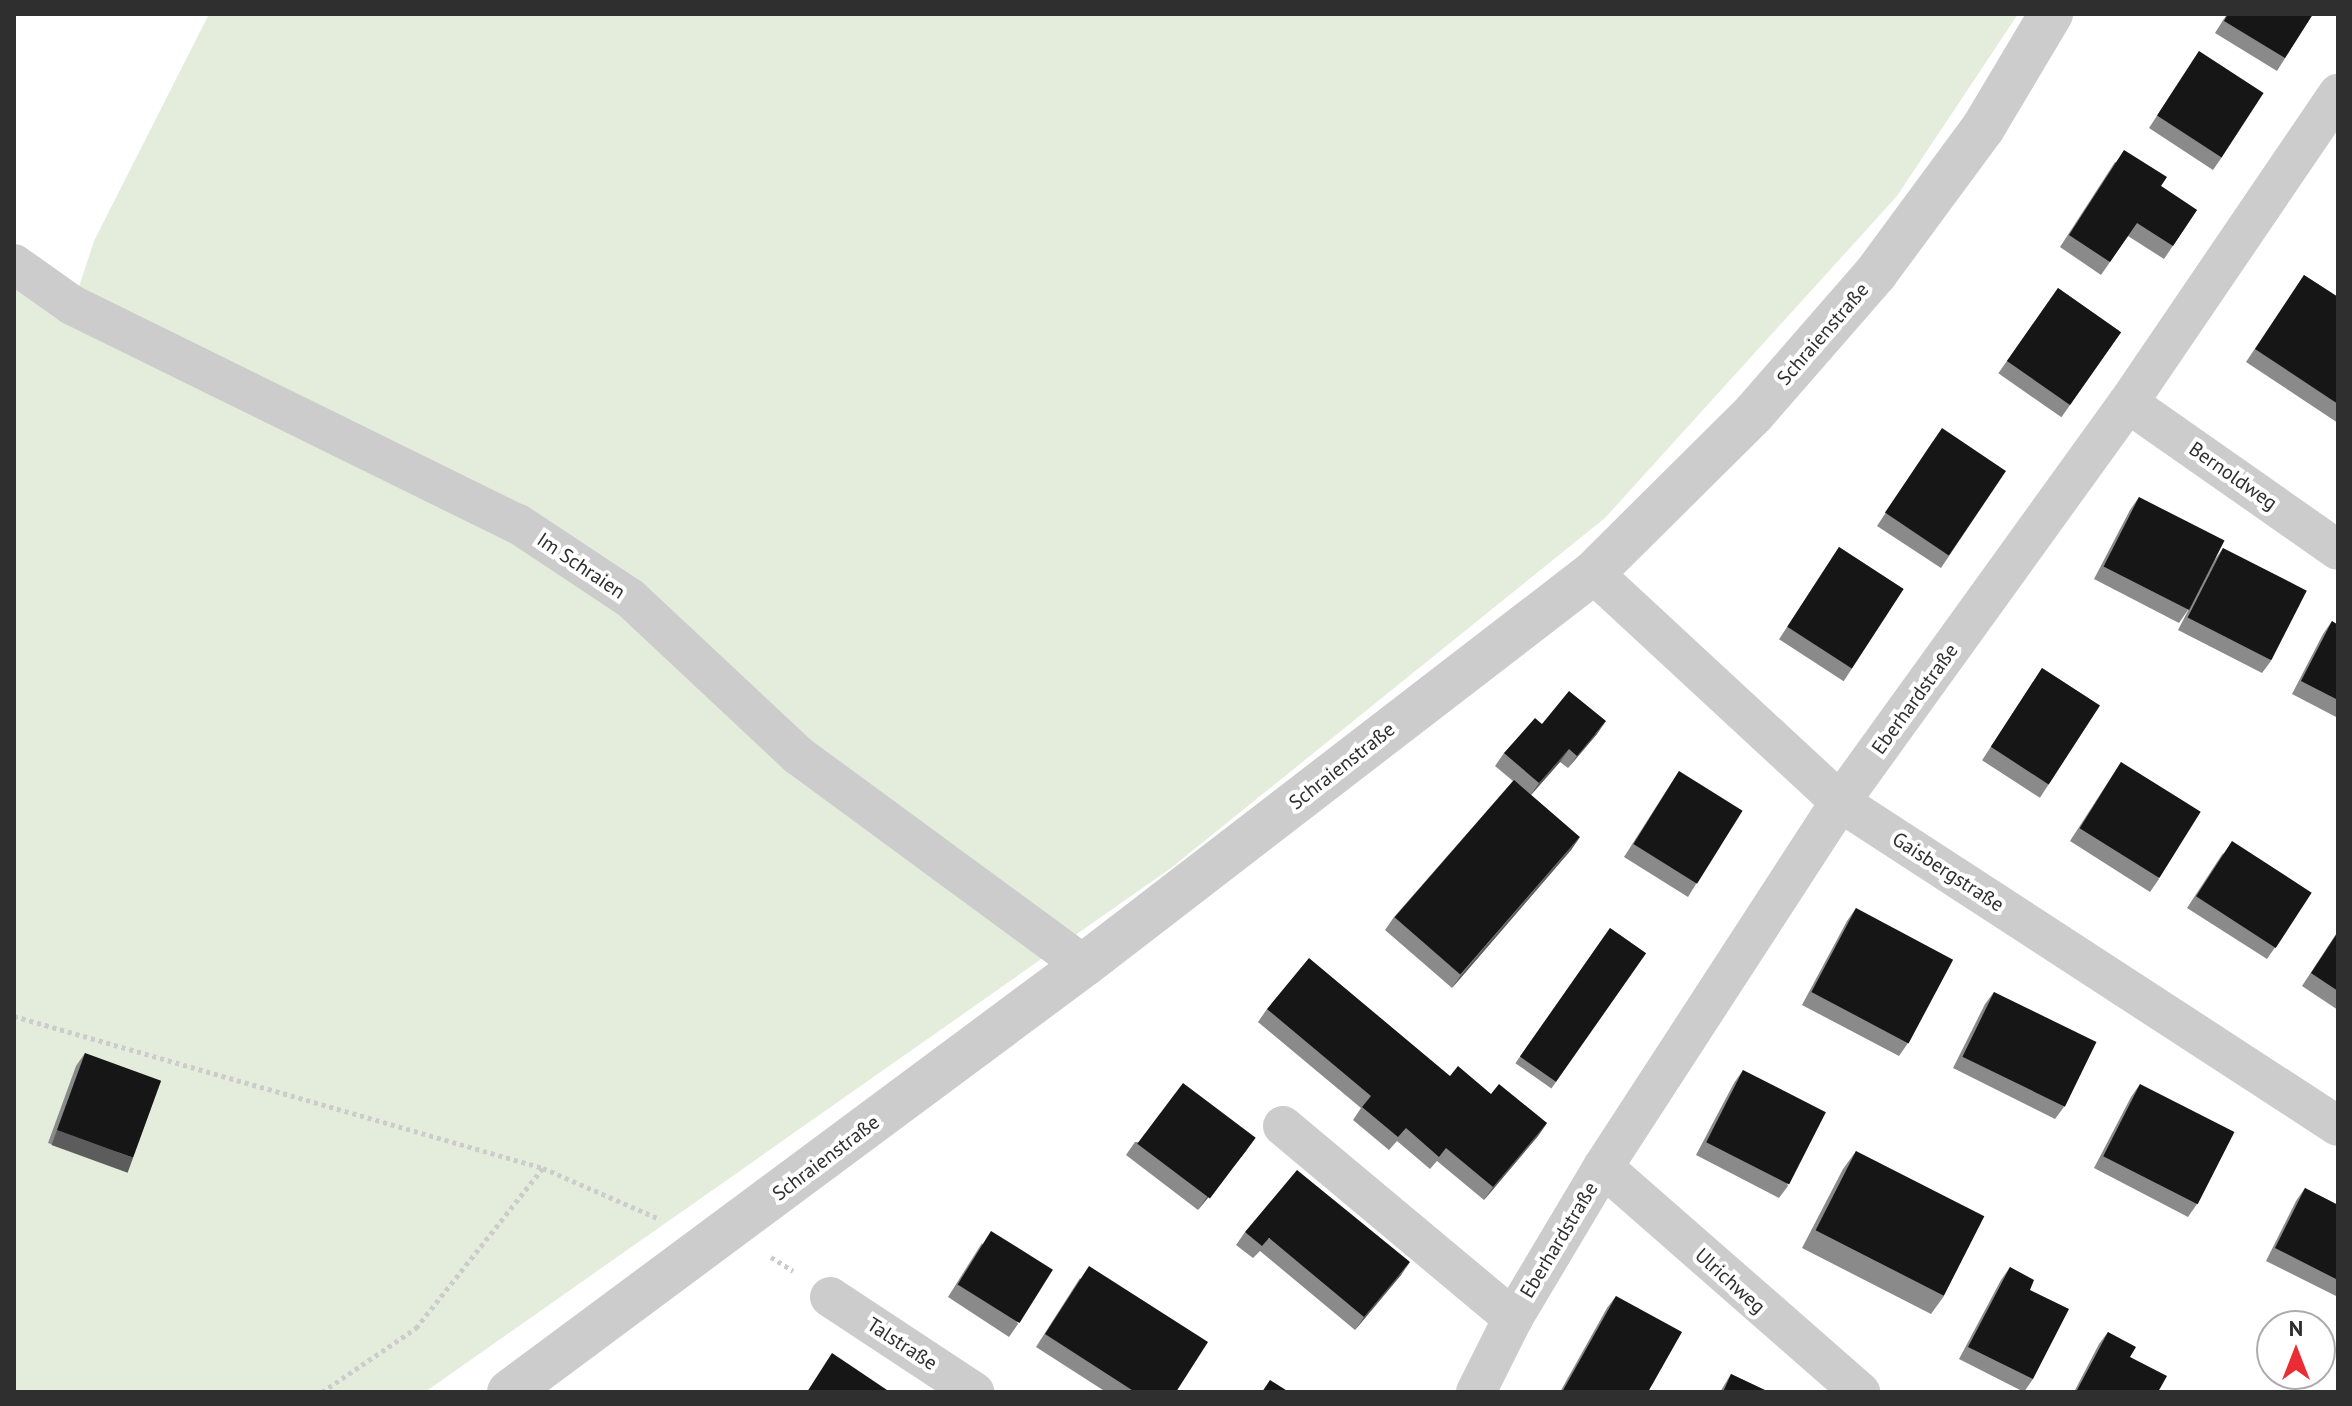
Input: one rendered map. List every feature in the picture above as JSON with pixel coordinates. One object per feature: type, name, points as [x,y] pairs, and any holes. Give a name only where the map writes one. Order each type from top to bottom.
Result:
[{"type":"street","name":"Schraienstraße","points":[[509,1392],[1084,965],[1593,573],[1754,413],[1876,273],[1983,128],[2051,14]]},
{"type":"street","name":"Eberhardstraße","points":[[1476,1392],[1513,1318],[1603,1167],[1840,802],[2128,403],[2338,94]]},
{"type":"street","name":"Im Schraien","points":[[14,264],[72,305],[518,524],[630,598],[799,756],[1084,965]]},
{"type":"street","name":"Bernoldweg","points":[[2128,403],[2338,550]]},
{"type":"street","name":"Gaisbergstraße","points":[[1593,573],[1840,802],[2338,1126]]},
{"type":"street","name":"Eberhardstraße","points":[[1283,1126],[1513,1318]]},
{"type":"street","name":"Ulrichweg","points":[[1603,1167],[1860,1392]]},
{"type":"street","name":"Talstraße","points":[[830,1297],[974,1392]]},
{"type":"path","points":[[14,1016],[543,1168],[714,1242],[743,1278],[769,1255],[830,1297]]},
{"type":"path","points":[[322,1392],[416,1328],[543,1168]]},
{"type":"green space","points":[[209,14],[2018,14],[1897,196],[1605,518],[1171,868],[425,1392],[14,1392],[14,284],[68,320],[94,241]]},
{"type":"building","points":[[2228,14],[2313,14],[2285,58],[2224,21]]},
{"type":"building","points":[[2199,51],[2264,93],[2222,158],[2157,116]]},
{"type":"building","points":[[2124,150],[2167,177],[2161,186],[2197,210],[2173,246],[2137,223],[2110,262],[2069,235]]},
{"type":"building","points":[[2304,275],[2338,297],[2338,404],[2255,349]]},
{"type":"building","points":[[2058,288],[2121,332],[2070,405],[2007,361]]},
{"type":"building","points":[[1942,428],[2006,471],[1949,556],[1885,513]]},
{"type":"building","points":[[2139,497],[2225,541],[2189,610],[2104,566]]},
{"type":"building","points":[[1839,547],[1904,589],[1852,669],[1787,627]]},
{"type":"building","points":[[2223,548],[2307,591],[2271,660],[2188,617]]},
{"type":"building","points":[[2332,621],[2338,625],[2338,700],[2301,681]]},
{"type":"building","points":[[2042,668],[2100,706],[2049,784],[1991,747]]},
{"type":"building","points":[[1569,691],[1606,721],[1577,756],[1569,749],[1539,783],[1504,753],[1535,718],[1542,724]]},
{"type":"building","points":[[2121,762],[2201,812],[2159,878],[2080,828]]},
{"type":"building","points":[[1679,771],[1743,811],[1697,884],[1633,844]]},
{"type":"building","points":[[1514,780],[1580,837],[1460,974],[1395,917]]},
{"type":"building","points":[[2232,841],[2312,893],[2276,948],[2196,896]]},
{"type":"building","points":[[1856,908],[1953,960],[1909,1044],[1811,992]]},
{"type":"building","points":[[1610,928],[1646,953],[1556,1082],[1520,1057]]},
{"type":"building","points":[[2338,932],[2338,991],[2311,973]]},
{"type":"building","points":[[1309,958],[1450,1076],[1458,1066],[1491,1094],[1499,1084],[1547,1123],[1493,1187],[1446,1148],[1439,1157],[1406,1128],[1398,1137],[1362,1107],[1371,1096],[1267,1009]]},
{"type":"building","points":[[1994,992],[2096,1042],[2065,1107],[1962,1057]]},
{"type":"building","points":[[85,1053],[161,1081],[133,1158],[57,1130]]},
{"type":"building","points":[[1743,1070],[1826,1112],[1789,1184],[1706,1142]]},
{"type":"building","points":[[1183,1083],[1256,1138],[1210,1198],[1137,1144]]},
{"type":"building","points":[[2140,1084],[2234,1132],[2198,1204],[2103,1156]]},
{"type":"building","points":[[1856,1151],[1984,1216],[1944,1296],[1816,1230]]},
{"type":"building","points":[[1297,1170],[1410,1262],[1364,1317],[1269,1238],[1262,1246],[1245,1232]]},
{"type":"building","points":[[2305,1188],[2338,1205],[2338,1280],[2275,1248]]},
{"type":"building","points":[[991,1231],[1053,1270],[1020,1323],[958,1284]]},
{"type":"building","points":[[1089,1266],[1208,1342],[1176,1392],[1135,1392],[1045,1334]]},
{"type":"building","points":[[2010,1267],[2034,1280],[2030,1290],[2069,1309],[2033,1379],[1968,1347]]},
{"type":"building","points":[[1616,1296],[1682,1332],[1648,1392],[1562,1392]]},
{"type":"building","points":[[2108,1332],[2136,1347],[2130,1357],[2167,1376],[2158,1392],[2076,1392]]},
{"type":"building","points":[[832,1353],[890,1392],[807,1392]]},
{"type":"building","points":[[1731,1374],[1769,1392],[1723,1392]]},
{"type":"building","points":[[1270,1380],[1289,1392],[1262,1392]]}]
